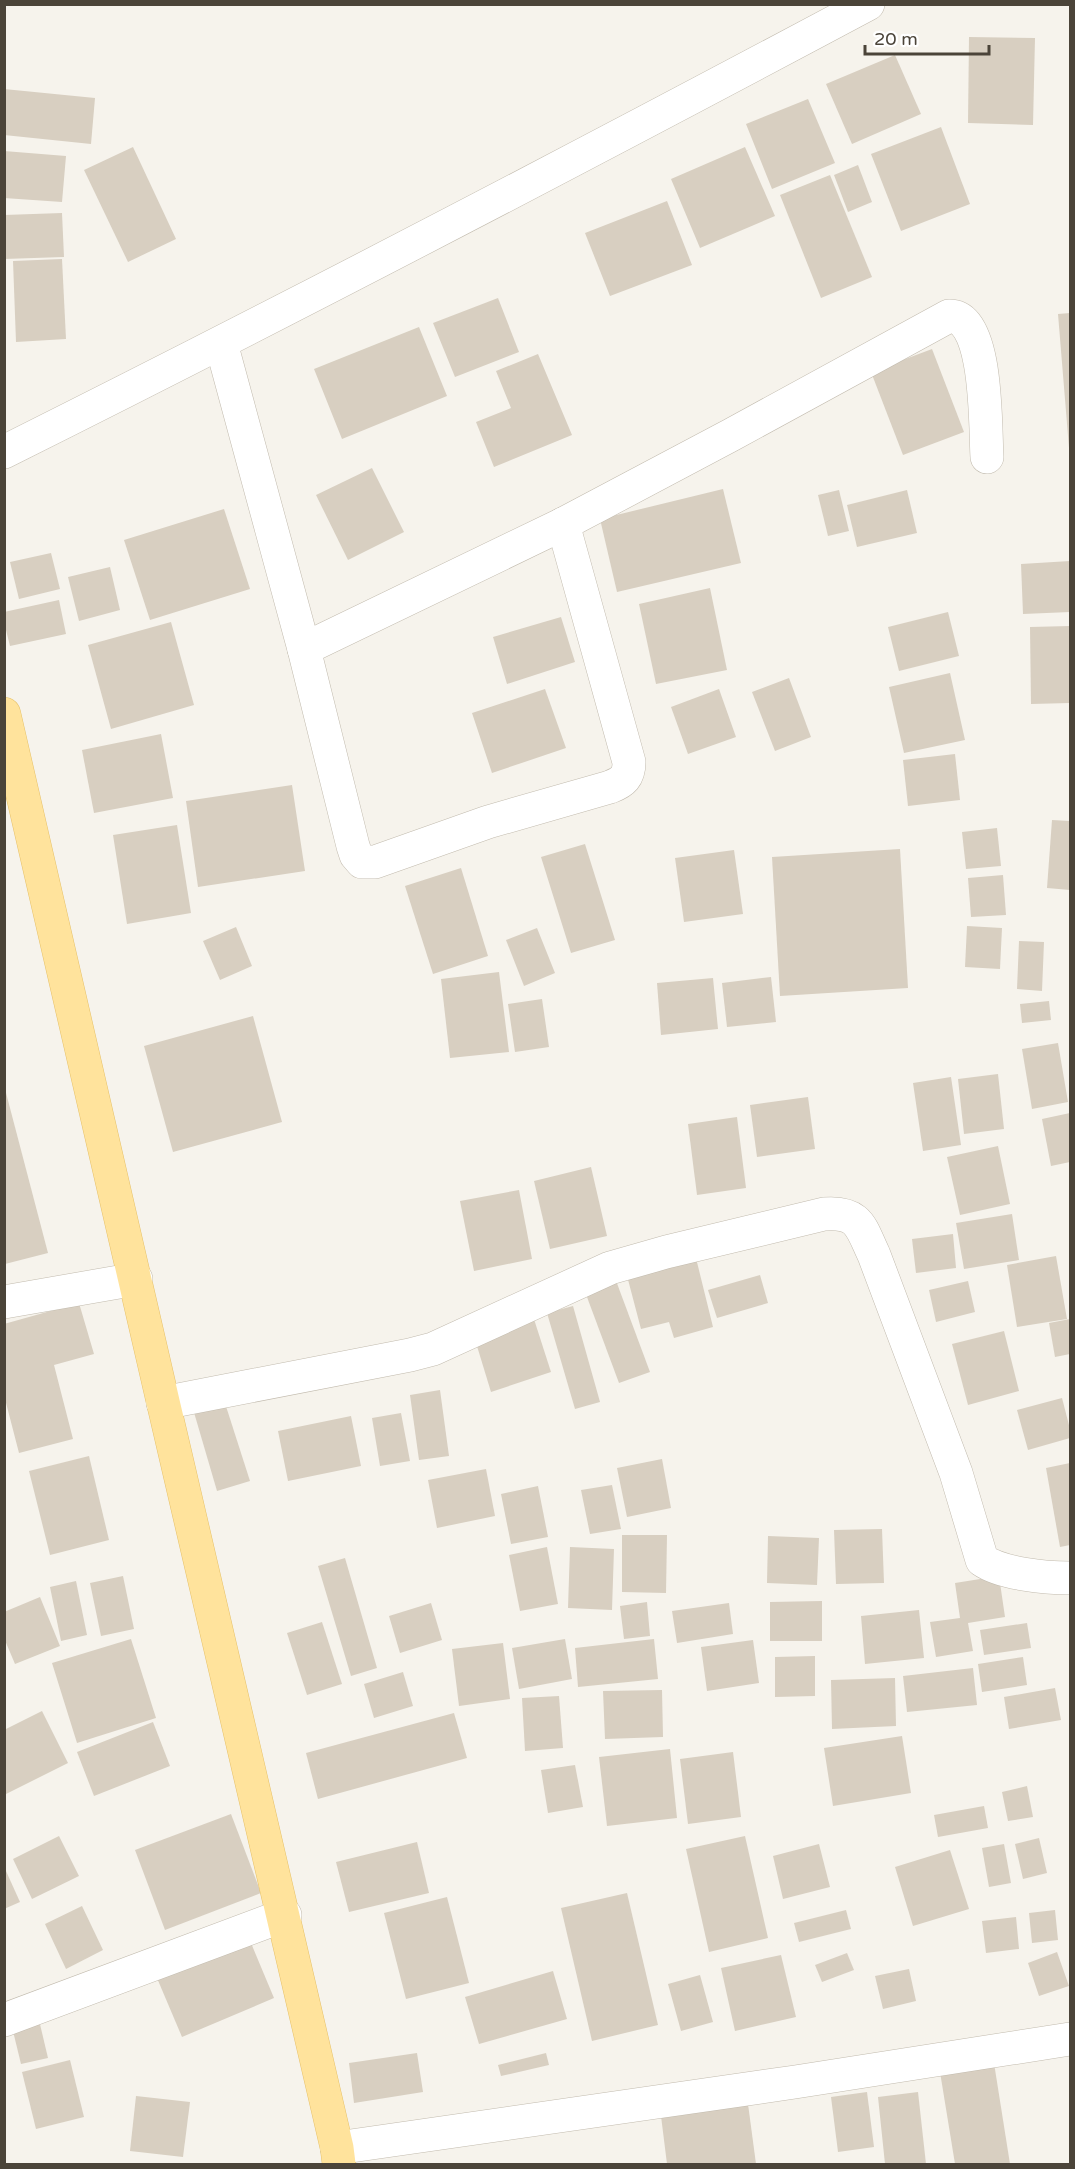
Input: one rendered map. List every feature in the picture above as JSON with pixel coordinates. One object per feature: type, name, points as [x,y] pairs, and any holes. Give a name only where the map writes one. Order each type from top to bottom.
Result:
[{"type":"main road","points":[[4,714],[163,1403],[285,1915],[338,2156]]},
{"type":"street","points":[[4,452],[538,179],[868,4]]},
{"type":"street","points":[[304,649],[563,524],[949,316],[953,315],[961,319],[970,329],[980,355],[987,457]]},
{"type":"street","points":[[221,343],[304,649],[353,846],[362,862],[375,862],[488,822],[624,782],[629,762],[563,524]]},
{"type":"street","points":[[163,1403],[425,1351],[610,1268],[666,1252],[824,1214],[843,1214],[850,1216],[858,1224],[874,1255],[956,1473],[982,1560],[997,1567],[1036,1575],[1071,1578]]},
{"type":"street","points":[[4,1302],[136,1279]]},
{"type":"street","points":[[4,2020],[285,1915]]},
{"type":"street","points":[[338,2156],[1071,2038]]},
{"type":"building","points":[[969,37],[1035,38],[1033,125],[968,123]]},
{"type":"building","points":[[895,55],[921,114],[852,144],[826,84]]},
{"type":"building","points":[[4,89],[95,98],[91,144],[4,135]]},
{"type":"building","points":[[808,99],[835,163],[772,189],[746,124]]},
{"type":"building","points":[[941,127],[970,204],[901,231],[871,154]]},
{"type":"building","points":[[133,147],[176,239],[128,262],[84,170]]},
{"type":"building","points":[[745,147],[775,216],[700,248],[671,179]]},
{"type":"building","points":[[4,151],[66,156],[62,202],[4,198]]},
{"type":"building","points":[[858,165],[872,202],[848,212],[834,175]]},
{"type":"building","points":[[830,175],[872,277],[821,298],[780,195]]},
{"type":"building","points":[[667,201],[692,265],[610,296],[585,233]]},
{"type":"building","points":[[62,213],[64,257],[4,259],[4,215]]},
{"type":"building","points":[[62,259],[66,339],[16,342],[13,261]]},
{"type":"building","points":[[498,298],[519,352],[455,377],[433,323]]},
{"type":"building","points":[[1070,313],[1070,447],[1069,448],[1058,314]]},
{"type":"building","points":[[419,327],[447,396],[342,439],[314,369]]},
{"type":"building","points":[[932,349],[964,432],[903,455],[871,372]]},
{"type":"building","points":[[538,354],[572,435],[494,467],[476,422],[511,408],[496,371]]},
{"type":"building","points":[[372,468],[404,532],[348,560],[316,495]]},
{"type":"building","points":[[723,489],[741,563],[617,592],[600,519]]},
{"type":"building","points":[[839,490],[849,531],[828,536],[818,495]]},
{"type":"building","points":[[907,490],[917,533],[857,547],[847,505]]},
{"type":"building","points":[[224,509],[250,589],[150,620],[124,540]]},
{"type":"building","points":[[51,553],[60,589],[19,599],[10,562]]},
{"type":"building","points":[[1070,561],[1070,612],[1023,614],[1021,564]]},
{"type":"building","points":[[110,567],[120,610],[79,621],[68,577]]},
{"type":"building","points":[[710,588],[727,670],[656,684],[639,604]]},
{"type":"building","points":[[59,600],[66,634],[10,646],[4,612]]},
{"type":"building","points":[[948,612],[959,656],[899,671],[888,627]]},
{"type":"building","points":[[561,617],[575,662],[507,684],[493,637]]},
{"type":"building","points":[[171,622],[194,705],[111,729],[88,645]]},
{"type":"building","points":[[1070,626],[1070,703],[1031,704],[1030,627]]},
{"type":"building","points":[[950,673],[965,740],[904,753],[889,687]]},
{"type":"building","points":[[789,678],[811,737],[775,751],[752,692]]},
{"type":"building","points":[[545,689],[566,748],[492,773],[472,713]]},
{"type":"building","points":[[719,689],[736,737],[688,754],[671,707]]},
{"type":"building","points":[[161,734],[173,798],[94,813],[82,750]]},
{"type":"building","points":[[955,754],[960,800],[908,806],[903,760]]},
{"type":"building","points":[[292,785],[305,871],[198,887],[186,801]]},
{"type":"building","points":[[1052,820],[1070,821],[1070,890],[1047,888]]},
{"type":"building","points":[[177,825],[191,913],[127,924],[113,835]]},
{"type":"building","points":[[997,828],[1001,866],[966,869],[962,832]]},
{"type":"building","points":[[585,844],[615,940],[571,953],[541,857]]},
{"type":"building","points":[[900,849],[908,988],[780,996],[772,857]]},
{"type":"building","points":[[734,850],[743,914],[684,922],[675,858]]},
{"type":"building","points":[[461,868],[488,956],[433,974],[405,886]]},
{"type":"building","points":[[1003,875],[1006,915],[971,917],[968,878]]},
{"type":"building","points":[[967,926],[1002,928],[1000,969],[965,967]]},
{"type":"building","points":[[236,927],[252,966],[220,980],[203,941]]},
{"type":"building","points":[[537,928],[555,973],[524,986],[506,940]]},
{"type":"building","points":[[1019,941],[1044,942],[1042,991],[1017,989]]},
{"type":"building","points":[[499,972],[509,1052],[450,1058],[441,979]]},
{"type":"building","points":[[771,977],[776,1022],[727,1027],[722,983]]},
{"type":"building","points":[[713,978],[718,1029],[661,1035],[657,983]]},
{"type":"building","points":[[542,999],[549,1047],[515,1052],[508,1004]]},
{"type":"building","points":[[1049,1001],[1051,1020],[1022,1023],[1020,1004]]},
{"type":"building","points":[[253,1016],[282,1122],[173,1152],[144,1046]]},
{"type":"building","points":[[1058,1043],[1068,1102],[1032,1109],[1022,1049]]},
{"type":"building","points":[[998,1074],[1004,1129],[964,1134],[958,1079]]},
{"type":"building","points":[[951,1077],[961,1145],[923,1151],[913,1083]]},
{"type":"building","points":[[5,1089],[48,1253],[5,1264]]},
{"type":"building","points":[[808,1097],[815,1149],[757,1157],[750,1105]]},
{"type":"building","points":[[1070,1113],[1070,1162],[1051,1166],[1042,1119]]},
{"type":"building","points":[[737,1117],[746,1188],[697,1195],[688,1124]]},
{"type":"building","points":[[998,1146],[1010,1204],[960,1215],[947,1157]]},
{"type":"building","points":[[591,1167],[607,1236],[550,1249],[534,1181]]},
{"type":"building","points":[[519,1190],[532,1259],[474,1271],[460,1201]]},
{"type":"building","points":[[1012,1214],[1019,1260],[964,1269],[956,1223]]},
{"type":"building","points":[[953,1234],[956,1268],[916,1273],[912,1239]]},
{"type":"building","points":[[695,1254],[713,1327],[674,1338],[669,1322],[641,1329],[626,1272]]},
{"type":"building","points":[[1056,1256],[1067,1319],[1017,1327],[1007,1265]]},
{"type":"building","points":[[760,1275],[768,1303],[717,1318],[708,1290]]},
{"type":"building","points":[[615,1278],[650,1372],[619,1383],[584,1289]]},
{"type":"building","points":[[968,1281],[975,1312],[936,1322],[929,1290]]},
{"type":"building","points":[[79,1303],[94,1354],[54,1365],[73,1439],[19,1453],[4,1395],[4,1324]]},
{"type":"building","points":[[573,1306],[600,1402],[575,1409],[547,1313]]},
{"type":"building","points":[[532,1313],[551,1372],[491,1392],[473,1333]]},
{"type":"building","points":[[1070,1319],[1070,1354],[1055,1357],[1049,1323]]},
{"type":"building","points":[[1004,1331],[1019,1391],[968,1405],[952,1344]]},
{"type":"building","points":[[440,1390],[449,1456],[419,1460],[410,1395]]},
{"type":"building","points":[[1062,1398],[1070,1438],[1028,1450],[1017,1410]]},
{"type":"building","points":[[224,1400],[250,1481],[217,1491],[193,1409]]},
{"type":"building","points":[[401,1413],[410,1461],[380,1466],[372,1418]]},
{"type":"building","points":[[351,1416],[361,1466],[288,1481],[278,1431]]},
{"type":"building","points":[[89,1456],[109,1540],[50,1555],[29,1471]]},
{"type":"building","points":[[662,1459],[671,1508],[627,1517],[617,1468]]},
{"type":"building","points":[[1070,1463],[1070,1545],[1060,1547],[1046,1468]]},
{"type":"building","points":[[486,1469],[495,1516],[437,1528],[428,1480]]},
{"type":"building","points":[[612,1485],[621,1529],[590,1534],[581,1490]]},
{"type":"building","points":[[538,1486],[548,1537],[511,1544],[501,1494]]},
{"type":"building","points":[[882,1529],[884,1583],[836,1584],[834,1530]]},
{"type":"building","points":[[622,1535],[667,1535],[666,1593],[622,1592]]},
{"type":"building","points":[[768,1536],[819,1538],[817,1585],[767,1583]]},
{"type":"building","points":[[547,1547],[558,1604],[520,1611],[509,1555]]},
{"type":"building","points":[[570,1547],[614,1549],[612,1610],[568,1608]]},
{"type":"building","points":[[345,1558],[377,1668],[351,1676],[318,1566]]},
{"type":"building","points":[[123,1576],[134,1629],[101,1636],[90,1583]]},
{"type":"building","points":[[999,1576],[1005,1617],[968,1623],[973,1651],[936,1657],[930,1622],[960,1618],[955,1583]]},
{"type":"building","points":[[76,1581],[87,1635],[61,1641],[50,1587]]},
{"type":"building","points":[[40,1597],[60,1646],[15,1664],[4,1638],[4,1612]]},
{"type":"building","points":[[822,1601],[822,1641],[770,1641],[770,1602]]},
{"type":"building","points":[[647,1602],[650,1636],[624,1639],[620,1606]]},
{"type":"building","points":[[431,1603],[442,1640],[400,1653],[389,1616]]},
{"type":"building","points":[[729,1603],[733,1634],[677,1643],[672,1611]]},
{"type":"building","points":[[919,1610],[924,1658],[865,1664],[861,1616]]},
{"type":"building","points":[[322,1622],[342,1684],[307,1695],[287,1633]]},
{"type":"building","points":[[1027,1623],[1031,1648],[984,1655],[980,1630]]},
{"type":"building","points":[[131,1639],[156,1718],[77,1743],[52,1663]]},
{"type":"building","points":[[565,1639],[572,1679],[519,1689],[512,1648]]},
{"type":"building","points":[[654,1639],[658,1679],[578,1687],[575,1648]]},
{"type":"building","points":[[753,1640],[759,1683],[707,1691],[701,1647]]},
{"type":"building","points":[[503,1643],[510,1699],[459,1706],[452,1649]]},
{"type":"building","points":[[815,1656],[815,1696],[775,1697],[775,1657]]},
{"type":"building","points":[[1023,1657],[1027,1685],[982,1692],[978,1664]]},
{"type":"building","points":[[973,1668],[977,1705],[907,1712],[903,1676]]},
{"type":"building","points":[[403,1672],[413,1706],[374,1718],[364,1684]]},
{"type":"building","points":[[895,1678],[896,1726],[832,1729],[831,1680]]},
{"type":"building","points":[[1055,1688],[1061,1720],[1009,1729],[1004,1697]]},
{"type":"building","points":[[662,1690],[663,1737],[605,1739],[603,1691]]},
{"type":"building","points":[[559,1696],[563,1748],[525,1751],[522,1698]]},
{"type":"building","points":[[42,1711],[68,1763],[4,1795],[4,1730]]},
{"type":"building","points":[[454,1713],[467,1758],[318,1799],[306,1753]]},
{"type":"building","points":[[153,1722],[170,1766],[94,1796],[77,1752]]},
{"type":"building","points":[[902,1736],[911,1793],[833,1806],[824,1748]]},
{"type":"building","points":[[670,1749],[677,1818],[607,1826],[599,1757]]},
{"type":"building","points":[[733,1752],[741,1817],[688,1824],[680,1759]]},
{"type":"building","points":[[575,1765],[583,1807],[548,1813],[541,1770]]},
{"type":"building","points":[[1027,1786],[1033,1817],[1008,1821],[1002,1792]]},
{"type":"building","points":[[984,1806],[988,1828],[938,1837],[934,1815]]},
{"type":"building","points":[[231,1814],[261,1893],[165,1930],[135,1850]]},
{"type":"building","points":[[59,1836],[79,1876],[32,1899],[13,1859]]},
{"type":"building","points":[[745,1836],[768,1938],[709,1952],[686,1849]]},
{"type":"building","points":[[1039,1838],[1047,1873],[1023,1879],[1015,1844]]},
{"type":"building","points":[[417,1842],[429,1893],[349,1912],[336,1862]]},
{"type":"building","points":[[819,1844],[830,1887],[783,1899],[773,1856]]},
{"type":"building","points":[[1004,1844],[1011,1883],[989,1887],[982,1848]]},
{"type":"building","points":[[950,1850],[969,1909],[913,1926],[895,1867]]},
{"type":"building","points":[[6,1871],[20,1902],[4,1909],[4,1872]]},
{"type":"building","points":[[627,1893],[658,2025],[592,2041],[561,1908]]},
{"type":"building","points":[[447,1897],[469,1983],[406,1999],[384,1913]]},
{"type":"building","points":[[82,1906],[103,1950],[66,1969],[45,1924]]},
{"type":"building","points":[[846,1910],[851,1929],[799,1942],[794,1923]]},
{"type":"building","points":[[1055,1910],[1058,1940],[1032,1943],[1029,1913]]},
{"type":"building","points":[[1016,1917],[1019,1949],[986,1953],[982,1921]]},
{"type":"building","points":[[246,1931],[274,1998],[182,2037],[154,1971]]},
{"type":"building","points":[[1057,1952],[1069,1986],[1039,1996],[1028,1963]]},
{"type":"building","points":[[847,1953],[854,1970],[822,1982],[815,1965]]},
{"type":"building","points":[[781,1955],[796,2017],[735,2031],[721,1968]]},
{"type":"building","points":[[909,1969],[916,2001],[883,2009],[875,1976]]},
{"type":"building","points":[[553,1971],[567,2019],[479,2044],[465,1997]]},
{"type":"building","points":[[700,1975],[713,2022],[681,2031],[668,1984]]},
{"type":"building","points":[[39,2020],[48,2058],[21,2064],[12,2027]]},
{"type":"building","points":[[417,2053],[423,2092],[354,2103],[349,2063]]},
{"type":"building","points":[[546,2053],[549,2065],[501,2076],[498,2065]]},
{"type":"building","points":[[70,2060],[84,2117],[36,2129],[22,2072]]},
{"type":"building","points":[[994,2063],[1010,2164],[955,2164],[940,2072]]},
{"type":"building","points":[[867,2092],[874,2147],[838,2152],[831,2097]]},
{"type":"building","points":[[918,2092],[926,2164],[885,2164],[878,2097]]},
{"type":"building","points":[[136,2096],[190,2102],[183,2157],[130,2151]]},
{"type":"building","points":[[748,2104],[756,2164],[667,2164],[661,2116]]}]
